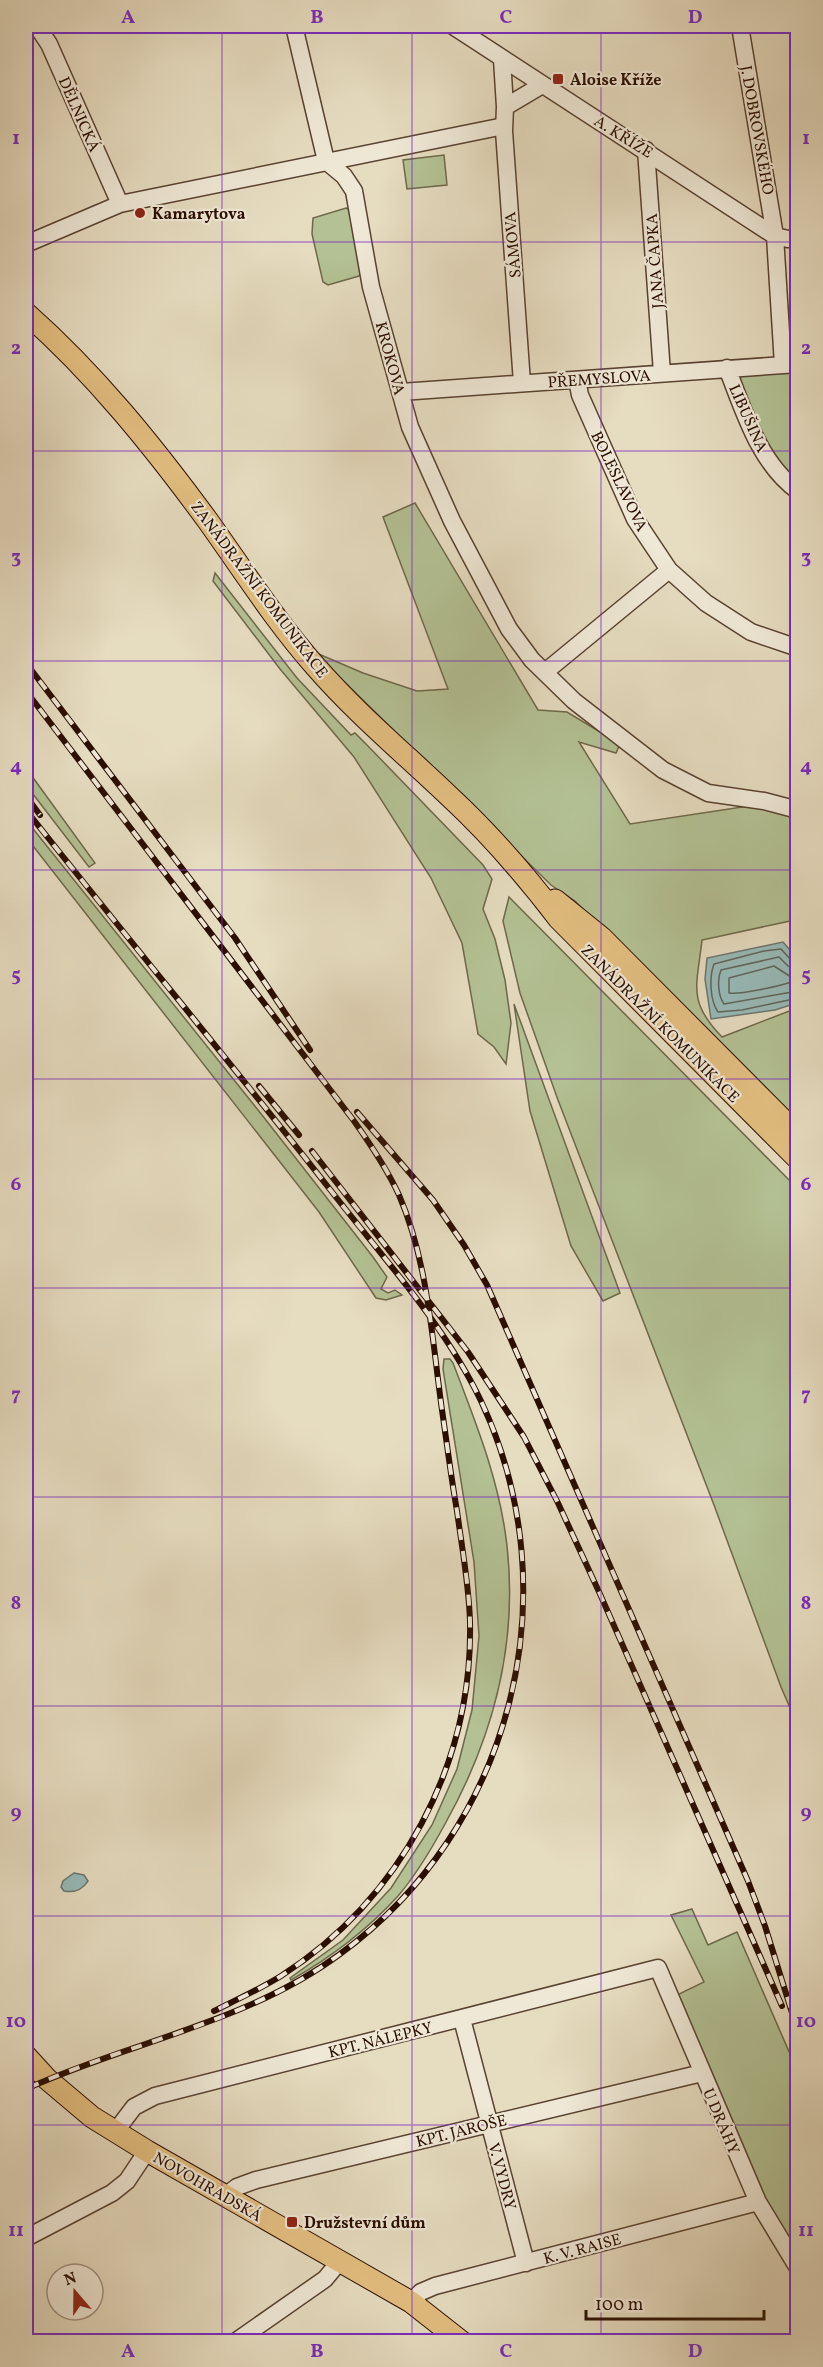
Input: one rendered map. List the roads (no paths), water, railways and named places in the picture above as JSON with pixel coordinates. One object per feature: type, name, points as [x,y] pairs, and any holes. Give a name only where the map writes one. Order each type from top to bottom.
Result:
[{"type":"main road","name":"ZANÁDRAŽNÍ KOMUNIKACE","points":[[26,313],[79,362],[123,411],[190,497],[288,633],[316,667],[363,716],[452,798],[531,881],[559,919],[798,1160]]},
{"type":"main road","name":"ZANÁDRAŽNÍ KOMUNIKACE","points":[[531,881],[602,938],[798,1135]]},
{"type":"main road","name":"NOVOHRADSKÁ","points":[[26,2056],[66,2096],[115,2132],[411,2302],[462,2342]]},
{"type":"street","points":[[294,26],[326,161]]},
{"type":"street","name":"A. KŘÍŽE","points":[[453,26],[775,236],[788,239],[798,238]]},
{"type":"street","name":"J. DOBROVSKÉHO","points":[[740,26],[775,236],[790,365]]},
{"type":"street","name":"DĚLNICKÁ","points":[[35,28],[49,44],[120,204]]},
{"type":"street","name":"SÁMOVA","points":[[502,58],[504,126],[522,383]]},
{"type":"street","points":[[505,107],[542,85]]},
{"type":"street","points":[[26,244],[120,204],[504,126]]},
{"type":"street","name":"JANA ČAPKA","points":[[646,150],[662,373]]},
{"type":"street","name":"KROKOVA","points":[[326,161],[344,177],[354,191],[372,287],[410,427],[452,521],[508,629],[532,660],[574,701],[663,770],[708,793],[764,801],[798,810]]},
{"type":"street","name":"PŘEMYSLOVA","points":[[401,392],[790,365]]},
{"type":"street","name":"LIBUŠINA","points":[[727,368],[765,456],[780,477],[798,491]]},
{"type":"street","name":"BOLESLAVOVA","points":[[577,380],[580,395],[635,519],[669,570],[705,603],[751,632],[798,648]]},
{"type":"street","points":[[544,672],[669,570]]},
{"type":"street","name":"KPT. NÁLEPKY","points":[[115,2132],[134,2107],[155,2096],[657,1968]]},
{"type":"street","name":"U DRÁHY","points":[[657,1968],[758,2202],[798,2268]]},
{"type":"street","name":"V. VYDRY","points":[[462,2019],[526,2263]]},
{"type":"street","name":"KPT. JAROŠE","points":[[225,2196],[237,2187],[256,2180],[702,2073]]},
{"type":"street","points":[[26,2238],[112,2193],[127,2181],[147,2151]]},
{"type":"street","name":"K. V. RAISE","points":[[411,2302],[421,2292],[435,2286],[758,2202]]},
{"type":"street","points":[[235,2342],[325,2279],[340,2261]]},
{"type":"water","points":[[783,942],[797,958],[797,1003],[775,1010],[711,1019],[705,979],[707,958]]},
{"type":"water","points":[[74,1873],[84,1875],[88,1881],[78,1890],[64,1891],[61,1887],[63,1881]]},
{"type":"railway","points":[[26,663],[235,938],[310,1050]]},
{"type":"railway","points":[[26,691],[354,1121],[378,1157],[399,1195],[409,1221],[423,1274],[432,1328],[465,1566],[470,1622],[468,1675],[459,1726],[443,1776],[422,1823],[394,1868],[362,1908],[324,1945],[281,1976],[214,2011]]},
{"type":"railway","points":[[26,796],[40,815]]},
{"type":"railway","points":[[26,810],[392,1267],[449,1345],[481,1401],[508,1475],[522,1551],[522,1628],[509,1703],[484,1775],[447,1842],[399,1902],[340,1954],[304,1978],[266,1998],[227,2015],[26,2089]]},
{"type":"railway","points":[[259,1086],[299,1135]]},
{"type":"railway","points":[[357,1112],[433,1200],[464,1245],[487,1285],[748,1881],[765,1926],[798,2032]]},
{"type":"railway","points":[[312,1151],[468,1352],[524,1437],[558,1503],[600,1594],[782,2006]]},
{"type":"place","name":"Aloise Kříže","points":[[558,79]]},
{"type":"place","name":"Kamarytova","points":[[140,213]]},
{"type":"place","name":"Družstevní dům","points":[[292,2222]]}]
